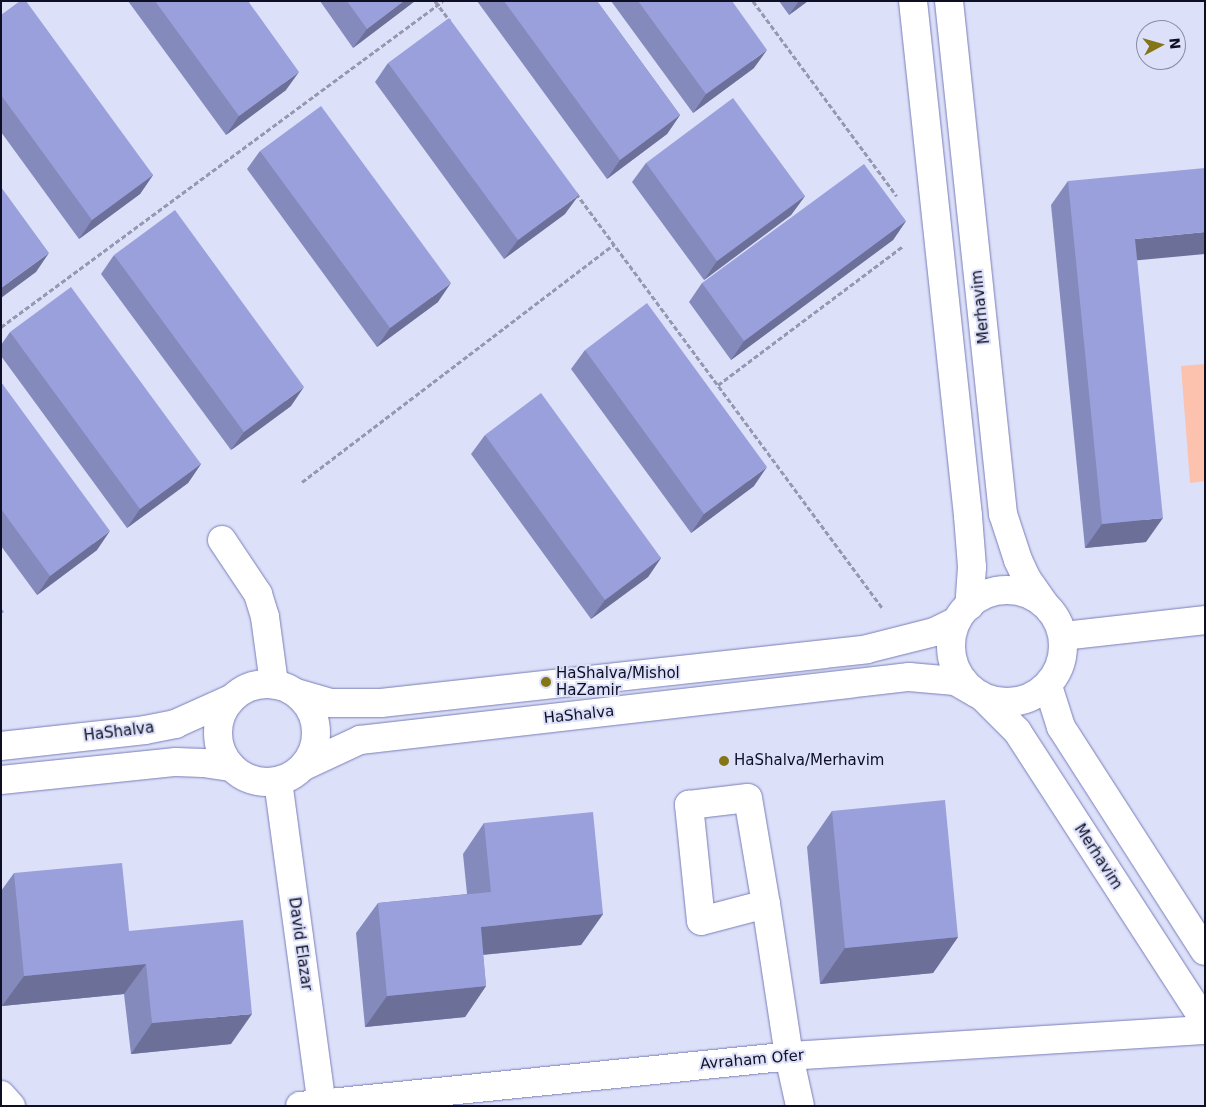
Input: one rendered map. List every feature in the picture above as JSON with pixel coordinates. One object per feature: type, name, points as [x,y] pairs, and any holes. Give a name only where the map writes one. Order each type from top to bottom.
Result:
[{"type":"street","points":[[222,540],[258,594],[285,688],[308,704],[314,720],[316,736],[312,752],[304,766],[292,776],[278,781],[261,782],[245,778],[232,767],[223,755],[218,741],[218,726],[223,712],[231,699],[244,689],[258,684],[285,688],[331,703],[381,703],[867,649],[934,632],[963,614],[982,596],[997,591],[1014,590],[1030,594],[1044,603],[1056,618],[1063,636],[1063,654],[1058,671],[1048,686],[1038,694],[1011,703],[997,702],[980,695],[964,682],[955,668],[952,653],[952,637],[963,614],[972,568],[969,524],[913,1]]},
{"type":"street","name":"Merhavim","points":[[949,1],[1003,514],[1018,560],[1027,579],[1044,603]]},
{"type":"street","points":[[1063,636],[1205,620]]},
{"type":"street","name":"HaShalva","points":[[304,766],[360,740],[909,677],[955,681],[980,695]]},
{"type":"street","points":[[1048,686],[1061,727],[1205,951]]},
{"type":"street","name":"Merhavim","points":[[980,695],[1017,731],[1205,1022]]},
{"type":"street","name":"HaShalva","points":[[1,746],[145,730],[175,724],[231,699]]},
{"type":"street","points":[[1,780],[176,762],[232,767]]},
{"type":"street","name":"David Elazar","points":[[278,781],[314,1105]]},
{"type":"street","points":[[766,904],[701,921],[689,805],[748,798],[766,904],[789,1056],[800,1106]]},
{"type":"street","name":"Avraham Ofer","points":[[314,1105],[789,1056],[1205,1030]]},
{"type":"street","points":[[1,1095],[11,1106]]},
{"type":"path","points":[[435,1],[456,29]]},
{"type":"path","points":[[1,327],[443,1]]},
{"type":"path","points":[[753,1],[900,199]]},
{"type":"path","points":[[573,188],[905,640]]},
{"type":"path","points":[[718,385],[937,221]]},
{"type":"path","points":[[302,482],[614,244]]},
{"type":"shaded area","points":[[1205,364],[1205,481],[1190,483],[1181,366]]},
{"type":"building","points":[[20,1],[26,1],[153,175],[92,220],[1,95],[1,15]]},
{"type":"building","points":[[155,1],[248,1],[299,72],[239,116]]},
{"type":"building","points":[[347,1],[404,1],[367,29]]},
{"type":"building","points":[[504,1],[597,1],[680,115],[620,160]]},
{"type":"building","points":[[638,1],[732,1],[767,50],[706,94]]},
{"type":"building","points":[[449,18],[579,195],[518,240],[388,63]]},
{"type":"building","points":[[733,98],[805,196],[717,261],[646,163]]},
{"type":"building","points":[[321,106],[451,283],[390,328],[260,151]]},
{"type":"building","points":[[864,164],[906,221],[744,341],[702,283]]},
{"type":"building","points":[[1205,168],[1205,232],[1135,239],[1163,518],[1102,524],[1068,181]]},
{"type":"building","points":[[1,187],[49,253],[1,288]]},
{"type":"building","points":[[175,210],[304,387],[244,432],[114,255]]},
{"type":"building","points":[[71,287],[201,464],[140,509],[10,332]]},
{"type":"building","points":[[647,303],[767,467],[704,514],[585,350]]},
{"type":"building","points":[[1,382],[110,531],[50,576],[1,509]]},
{"type":"building","points":[[541,393],[661,558],[605,600],[485,435]]},
{"type":"building","points":[[945,800],[958,937],[845,948],[832,811]]},
{"type":"building","points":[[593,812],[603,914],[481,927],[486,986],[387,996],[378,903],[491,892],[484,823]]},
{"type":"building","points":[[122,863],[129,931],[243,920],[252,1014],[152,1023],[146,964],[24,976],[14,873]]},
{"type":"place","name":"HaShalva/Mishol HaZamir","points":[[546,682]]},
{"type":"place","name":"HaShalva/Merhavim","points":[[724,761]]}]
